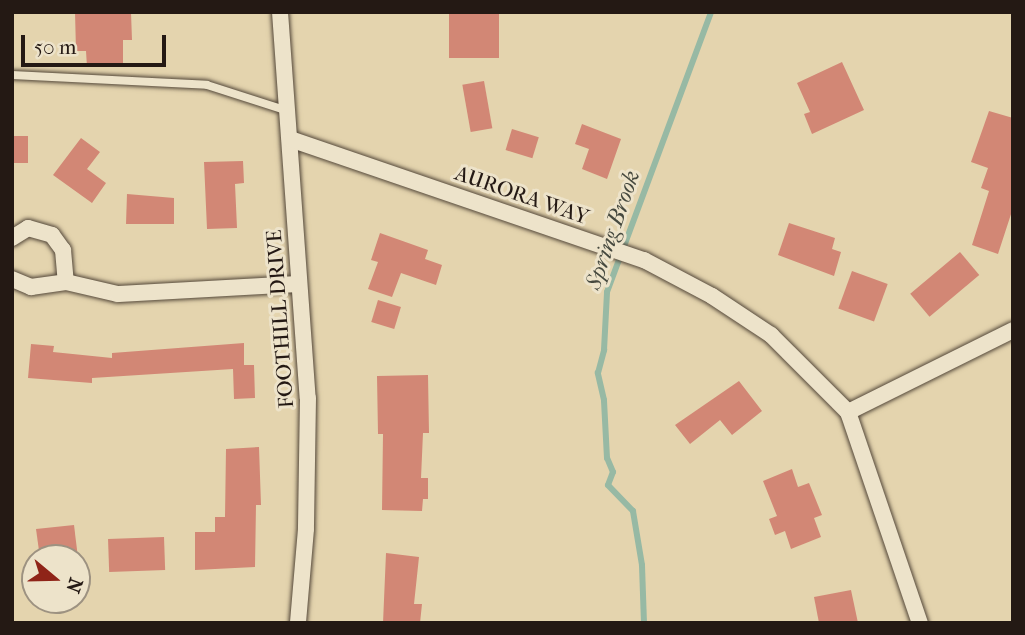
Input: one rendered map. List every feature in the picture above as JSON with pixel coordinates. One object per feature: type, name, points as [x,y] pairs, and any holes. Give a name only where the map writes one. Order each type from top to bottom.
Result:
[{"type":"street","name":"FOOTHILL DRIVE","points":[[280,12],[308,398],[306,529],[298,623]]},
{"type":"street","name":"AURORA WAY","points":[[290,139],[644,260],[704,291],[771,335],[848,412],[920,623]]},
{"type":"street","points":[[12,238],[28,228],[52,235],[63,250],[66,282]]},
{"type":"street","points":[[12,279],[31,287],[66,282],[118,294],[299,284]]},
{"type":"street","points":[[848,412],[1013,330]]},
{"type":"lane","points":[[12,75],[207,85],[288,111]]},
{"type":"building","points":[[75,12],[131,12],[132,40],[123,40],[123,66],[87,67],[86,51],[76,51]]},
{"type":"building","points":[[449,12],[499,12],[499,58],[449,58]]},
{"type":"building","points":[[842,62],[864,110],[812,134],[804,114],[810,112],[797,83]]},
{"type":"building","points":[[484,81],[492,128],[471,132],[462,85]]},
{"type":"building","points":[[989,111],[1013,118],[1013,208],[998,254],[972,245],[989,191],[981,188],[988,168],[971,162]]},
{"type":"building","points":[[582,124],[621,139],[607,179],[582,169],[589,149],[575,144]]},
{"type":"building","points":[[512,129],[539,137],[532,158],[506,150]]},
{"type":"building","points":[[12,136],[28,136],[28,163],[12,163]]},
{"type":"building","points":[[81,138],[100,152],[87,169],[106,183],[92,203],[53,175]]},
{"type":"building","points":[[243,161],[244,183],[235,184],[237,228],[207,229],[204,162]]},
{"type":"building","points":[[127,194],[174,198],[174,224],[126,224]]},
{"type":"building","points":[[789,223],[835,238],[832,249],[841,252],[834,276],[778,255]]},
{"type":"building","points":[[380,233],[428,250],[425,259],[442,265],[436,285],[401,273],[392,297],[368,289],[378,262],[371,260]]},
{"type":"building","points":[[960,252],[979,275],[929,317],[910,294]]},
{"type":"building","points":[[852,271],[888,284],[874,322],[838,309]]},
{"type":"building","points":[[378,300],[401,307],[394,329],[371,322]]},
{"type":"building","points":[[244,343],[244,365],[254,365],[255,398],[234,399],[233,369],[92,378],[92,383],[28,378],[31,344],[54,346],[53,352],[112,358],[112,353]]},
{"type":"building","points":[[428,375],[429,433],[423,433],[421,478],[428,478],[428,499],[423,499],[422,511],[382,510],[383,434],[378,434],[377,376]]},
{"type":"building","points":[[739,381],[762,411],[732,435],[720,420],[690,444],[675,425]]},
{"type":"building","points":[[259,447],[261,505],[256,505],[255,567],[195,570],[195,532],[215,532],[215,517],[225,517],[226,449]]},
{"type":"building","points":[[792,469],[798,487],[809,483],[822,515],[814,518],[821,537],[791,549],[785,531],[775,535],[769,519],[777,516],[763,481]]},
{"type":"building","points":[[74,525],[76,544],[38,544],[36,529]]},
{"type":"building","points":[[164,537],[165,570],[109,572],[108,539]]},
{"type":"building","points":[[386,553],[419,557],[414,604],[422,604],[420,623],[383,623]]},
{"type":"building","points":[[851,590],[858,623],[819,623],[814,597]]},
{"type":"waterway","name":"Spring Brook","points":[[644,623],[642,565],[633,511],[608,485],[613,472],[607,458],[604,400],[598,373],[604,350],[607,292],[711,12]]}]
